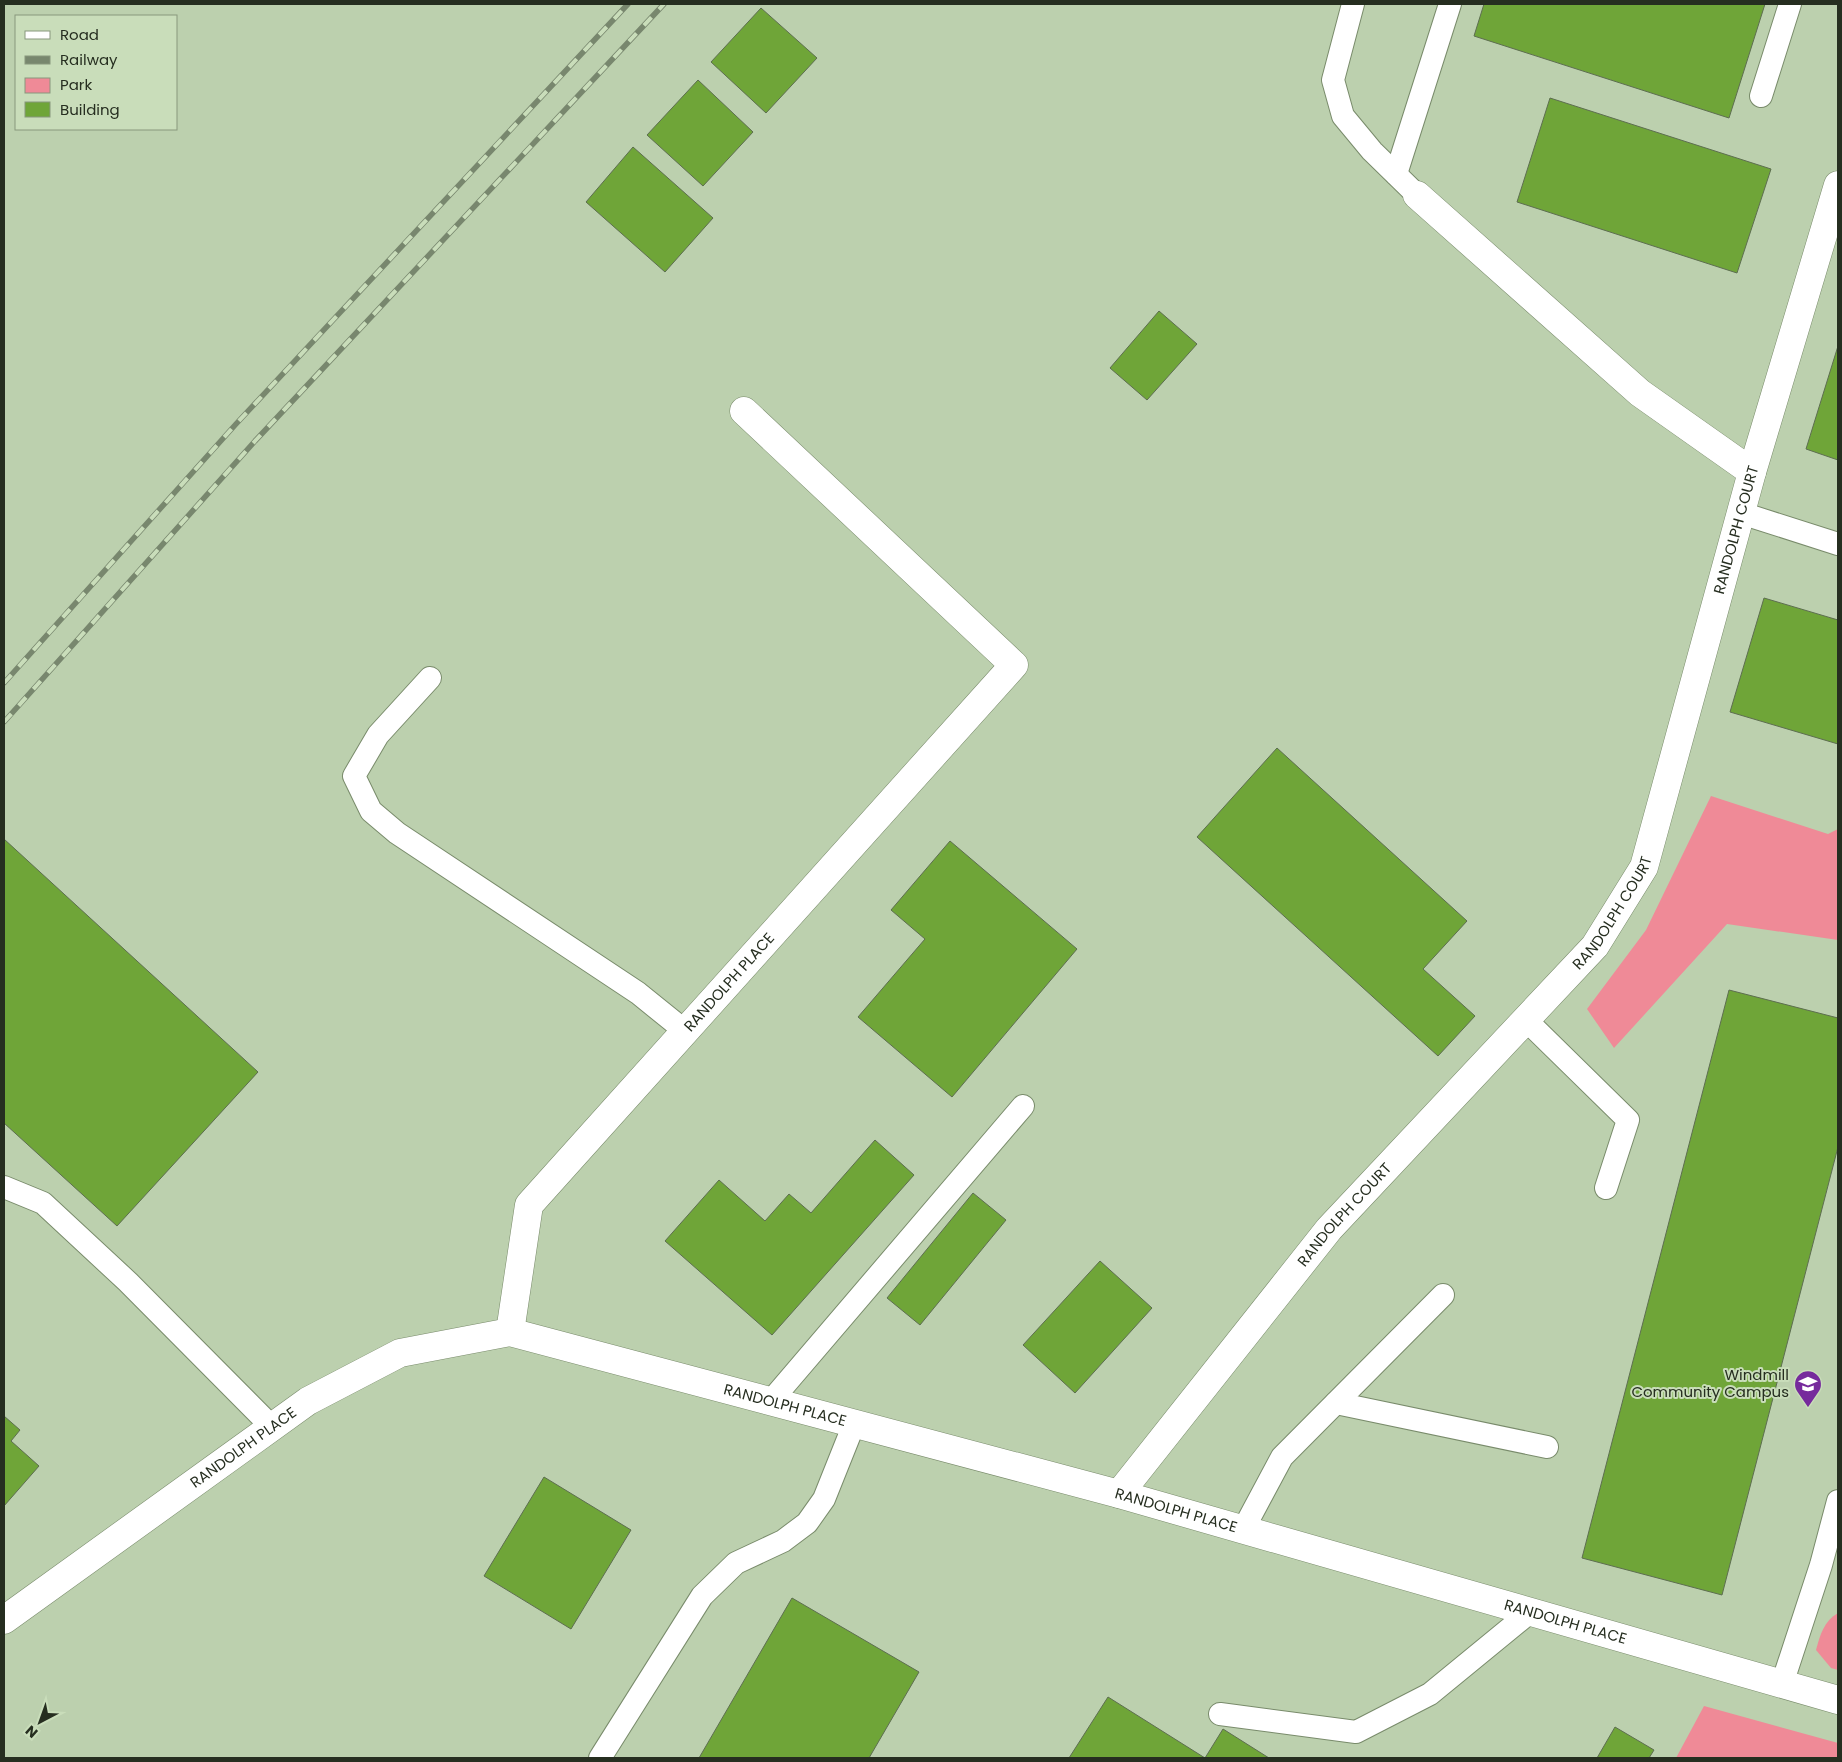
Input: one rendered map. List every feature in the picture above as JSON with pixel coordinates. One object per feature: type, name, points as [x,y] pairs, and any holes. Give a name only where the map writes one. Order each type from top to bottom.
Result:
[{"type":"street","name":"RANDOLPH COURT","points":[[1119,1494],[1329,1229],[1595,946],[1644,867],[1752,472],[1832,229],[1838,185]]},
{"type":"street","points":[[1417,195],[1640,393],[1752,472]]},
{"type":"street","name":"RANDOLPH PLACE","points":[[510,1332],[528,1205],[1014,665],[744,411]]},
{"type":"street","name":"RANDOLPH PLACE","points":[[4,1620],[308,1401],[400,1353],[510,1332],[1119,1494],[1838,1700]]},
{"type":"lane","points":[[1353,4],[1333,80],[1343,116],[1417,195]]},
{"type":"lane","points":[[1396,174],[1450,4]]},
{"type":"lane","points":[[1761,96],[1790,4]]},
{"type":"lane","points":[[1741,513],[1838,544]]},
{"type":"lane","points":[[430,678],[378,735],[354,776],[371,811],[397,834],[638,993],[685,1031]]},
{"type":"lane","points":[[1526,1020],[1628,1120],[1606,1188]]},
{"type":"lane","points":[[770,1402],[1023,1106]]},
{"type":"lane","points":[[4,1188],[43,1203],[128,1282],[272,1426]]},
{"type":"lane","points":[[1243,1530],[1282,1458],[1443,1295]]},
{"type":"lane","points":[[1336,1403],[1547,1447]]},
{"type":"lane","points":[[600,1758],[702,1596],[736,1563],[782,1541],[807,1523],[824,1499],[854,1424]]},
{"type":"lane","points":[[1782,1684],[1820,1565],[1838,1501]]},
{"type":"lane","points":[[1220,1714],[1356,1732],[1430,1694],[1530,1612]]},
{"type":"green space","points":[[1711,796],[1828,834],[1838,829],[1838,940],[1727,924],[1614,1048],[1587,1009],[1646,930]]},
{"type":"green space","points":[[1838,1613],[1838,1670],[1831,1668],[1816,1650],[1826,1624]]},
{"type":"green space","points":[[1704,1706],[1838,1743],[1838,1758],[1676,1758]]},
{"type":"building","points":[[1484,4],[1765,4],[1729,118],[1474,36]]},
{"type":"building","points":[[761,8],[817,58],[766,113],[711,62]]},
{"type":"building","points":[[698,80],[753,132],[703,186],[647,135]]},
{"type":"building","points":[[1550,98],[1771,169],[1737,273],[1517,202]]},
{"type":"building","points":[[633,147],[713,218],[665,272],[586,202]]},
{"type":"building","points":[[1159,311],[1197,344],[1147,400],[1110,368]]},
{"type":"building","points":[[1838,346],[1838,460],[1806,449]]},
{"type":"building","points":[[1764,598],[1838,620],[1838,744],[1730,712]]},
{"type":"building","points":[[1277,748],[1467,921],[1423,969],[1475,1016],[1438,1056],[1197,837]]},
{"type":"building","points":[[4,839],[258,1072],[117,1226],[4,1123]]},
{"type":"building","points":[[950,841],[1077,949],[952,1097],[858,1017],[925,939],[891,910]]},
{"type":"building","points":[[1729,990],[1838,1018],[1838,1147],[1722,1595],[1582,1558]]},
{"type":"building","points":[[875,1140],[914,1175],[772,1335],[665,1241],[719,1180],[765,1221],[789,1194],[811,1213]]},
{"type":"building","points":[[973,1193],[1006,1220],[920,1325],[887,1298]]},
{"type":"building","points":[[1100,1261],[1152,1308],[1075,1393],[1023,1345]]},
{"type":"building","points":[[4,1416],[20,1430],[11,1441],[39,1466],[4,1506]]},
{"type":"building","points":[[544,1477],[631,1530],[571,1629],[484,1576]]},
{"type":"building","points":[[792,1598],[919,1672],[869,1758],[699,1758]]},
{"type":"building","points":[[1108,1697],[1205,1758],[1069,1758]]},
{"type":"building","points":[[1615,1727],[1654,1750],[1649,1758],[1597,1758]]},
{"type":"building","points":[[1223,1729],[1269,1758],[1205,1758]]},
{"type":"railway","points":[[4,683],[236,424],[628,4]]},
{"type":"railway","points":[[4,722],[255,441],[664,4]]},
{"type":"place","name":"Windmill Community Campus","points":[[1808,1408]]}]
